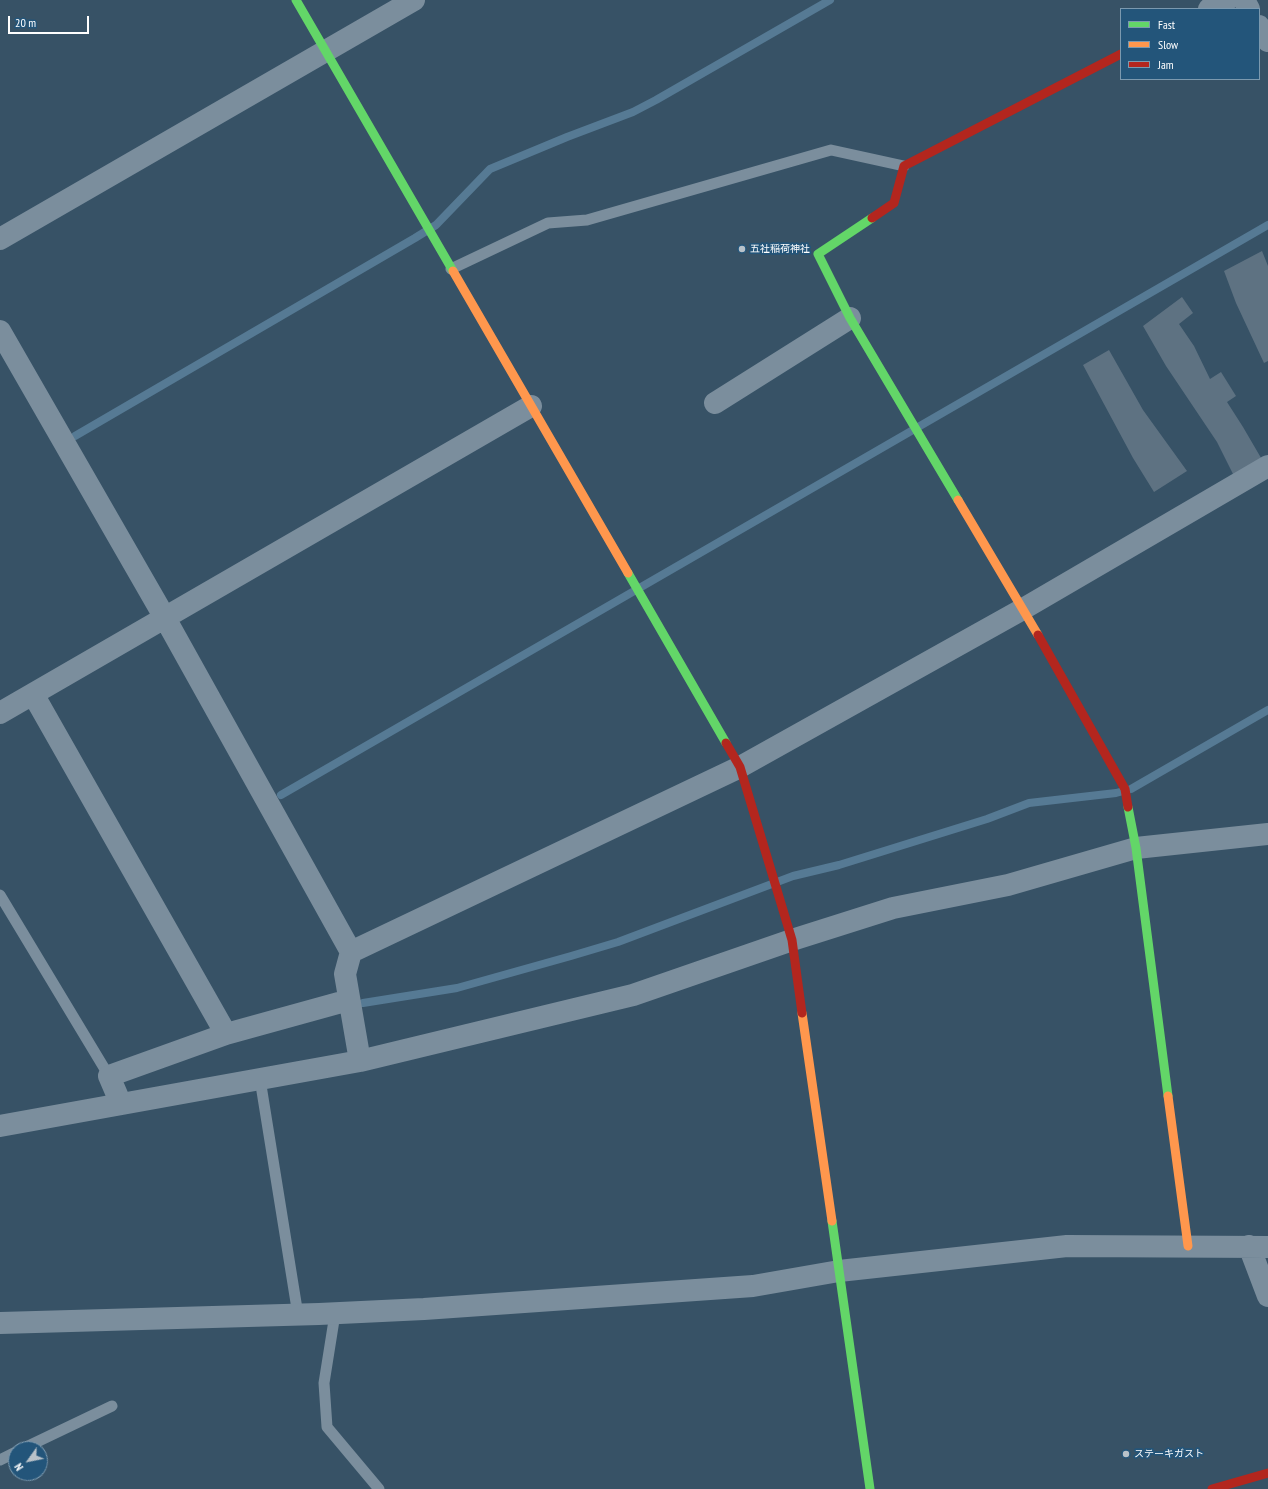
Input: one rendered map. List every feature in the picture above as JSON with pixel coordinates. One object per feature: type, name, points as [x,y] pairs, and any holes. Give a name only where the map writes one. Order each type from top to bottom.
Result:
[{"type":"main road","points":[[296,0],[740,767],[792,940],[870,1489]]},
{"type":"main road","points":[[1120,55],[904,166],[894,203],[818,254],[850,318],[1023,609],[1125,789],[1136,848],[1188,1246]]},
{"type":"main road","points":[[1212,1489],[1268,1473]]},
{"type":"street","points":[[0,239],[414,0]]},
{"type":"street","points":[[1211,8],[1227,0]]},
{"type":"street","points":[[1260,28],[1268,41]]},
{"type":"street","points":[[715,403],[850,318]]},
{"type":"street","points":[[0,331],[165,618],[351,952],[345,974],[360,1061]]},
{"type":"street","points":[[0,713],[531,406]]},
{"type":"street","points":[[351,952],[740,767],[1023,609],[1268,466]]},
{"type":"street","points":[[33,694],[226,1034]]},
{"type":"street","points":[[0,1126],[360,1061],[633,995],[792,940],[892,908],[1008,885],[1136,848],[1268,834]]},
{"type":"street","points":[[121,1104],[109,1076],[226,1034],[349,1000]]},
{"type":"street","points":[[0,1323],[335,1314],[753,1286],[839,1271],[1067,1246],[1259,1247],[1268,1296]]},
{"type":"lane","points":[[451,269],[548,223],[587,220],[831,150],[904,166]]},
{"type":"lane","points":[[0,895],[109,1076]]},
{"type":"lane","points":[[260,1079],[298,1315]]},
{"type":"lane","points":[[335,1314],[324,1383],[328,1427],[379,1489]]},
{"type":"lane","points":[[39,1441],[112,1406]]},
{"type":"building","points":[[1262,251],[1268,266],[1268,361],[1264,363],[1236,303],[1224,271]]},
{"type":"building","points":[[1182,297],[1193,313],[1179,324],[1194,346],[1210,379],[1221,372],[1236,396],[1227,402],[1264,463],[1235,478],[1217,442],[1166,366],[1143,326]]},
{"type":"building","points":[[1109,350],[1143,410],[1187,471],[1154,492],[1133,458],[1083,365]]},
{"type":"waterway","points":[[75,436],[436,225],[490,169],[567,137],[633,112],[830,0]]},
{"type":"waterway","points":[[281,795],[1268,225]]},
{"type":"waterway","points":[[363,1003],[457,988],[618,942],[793,876],[839,865],[987,819],[1029,803],[1116,793],[1131,789],[1268,710]]},
{"type":"traffic: fast","points":[[296,0],[453,271]]},
{"type":"traffic: fast","points":[[872,218],[818,254],[850,318],[958,500]]},
{"type":"traffic: fast","points":[[628,573],[726,743]]},
{"type":"traffic: fast","points":[[1128,807],[1136,848],[1168,1096]]},
{"type":"traffic: fast","points":[[832,1221],[870,1489]]},
{"type":"traffic: slow","points":[[453,271],[628,573]]},
{"type":"traffic: slow","points":[[958,500],[1038,635]]},
{"type":"traffic: slow","points":[[802,1013],[832,1221]]},
{"type":"traffic: slow","points":[[1168,1096],[1188,1246]]},
{"type":"traffic: jam","points":[[872,218],[894,203],[904,166],[1120,55]]},
{"type":"traffic: jam","points":[[1038,635],[1125,789],[1128,807]]},
{"type":"traffic: jam","points":[[726,743],[740,767],[792,940],[802,1013]]},
{"type":"traffic: jam","points":[[1212,1489],[1268,1473]]},
{"type":"place","name":"五社稲荷神社","points":[[742,249]]},
{"type":"place","name":"ステーキガスト","points":[[1126,1454]]}]
